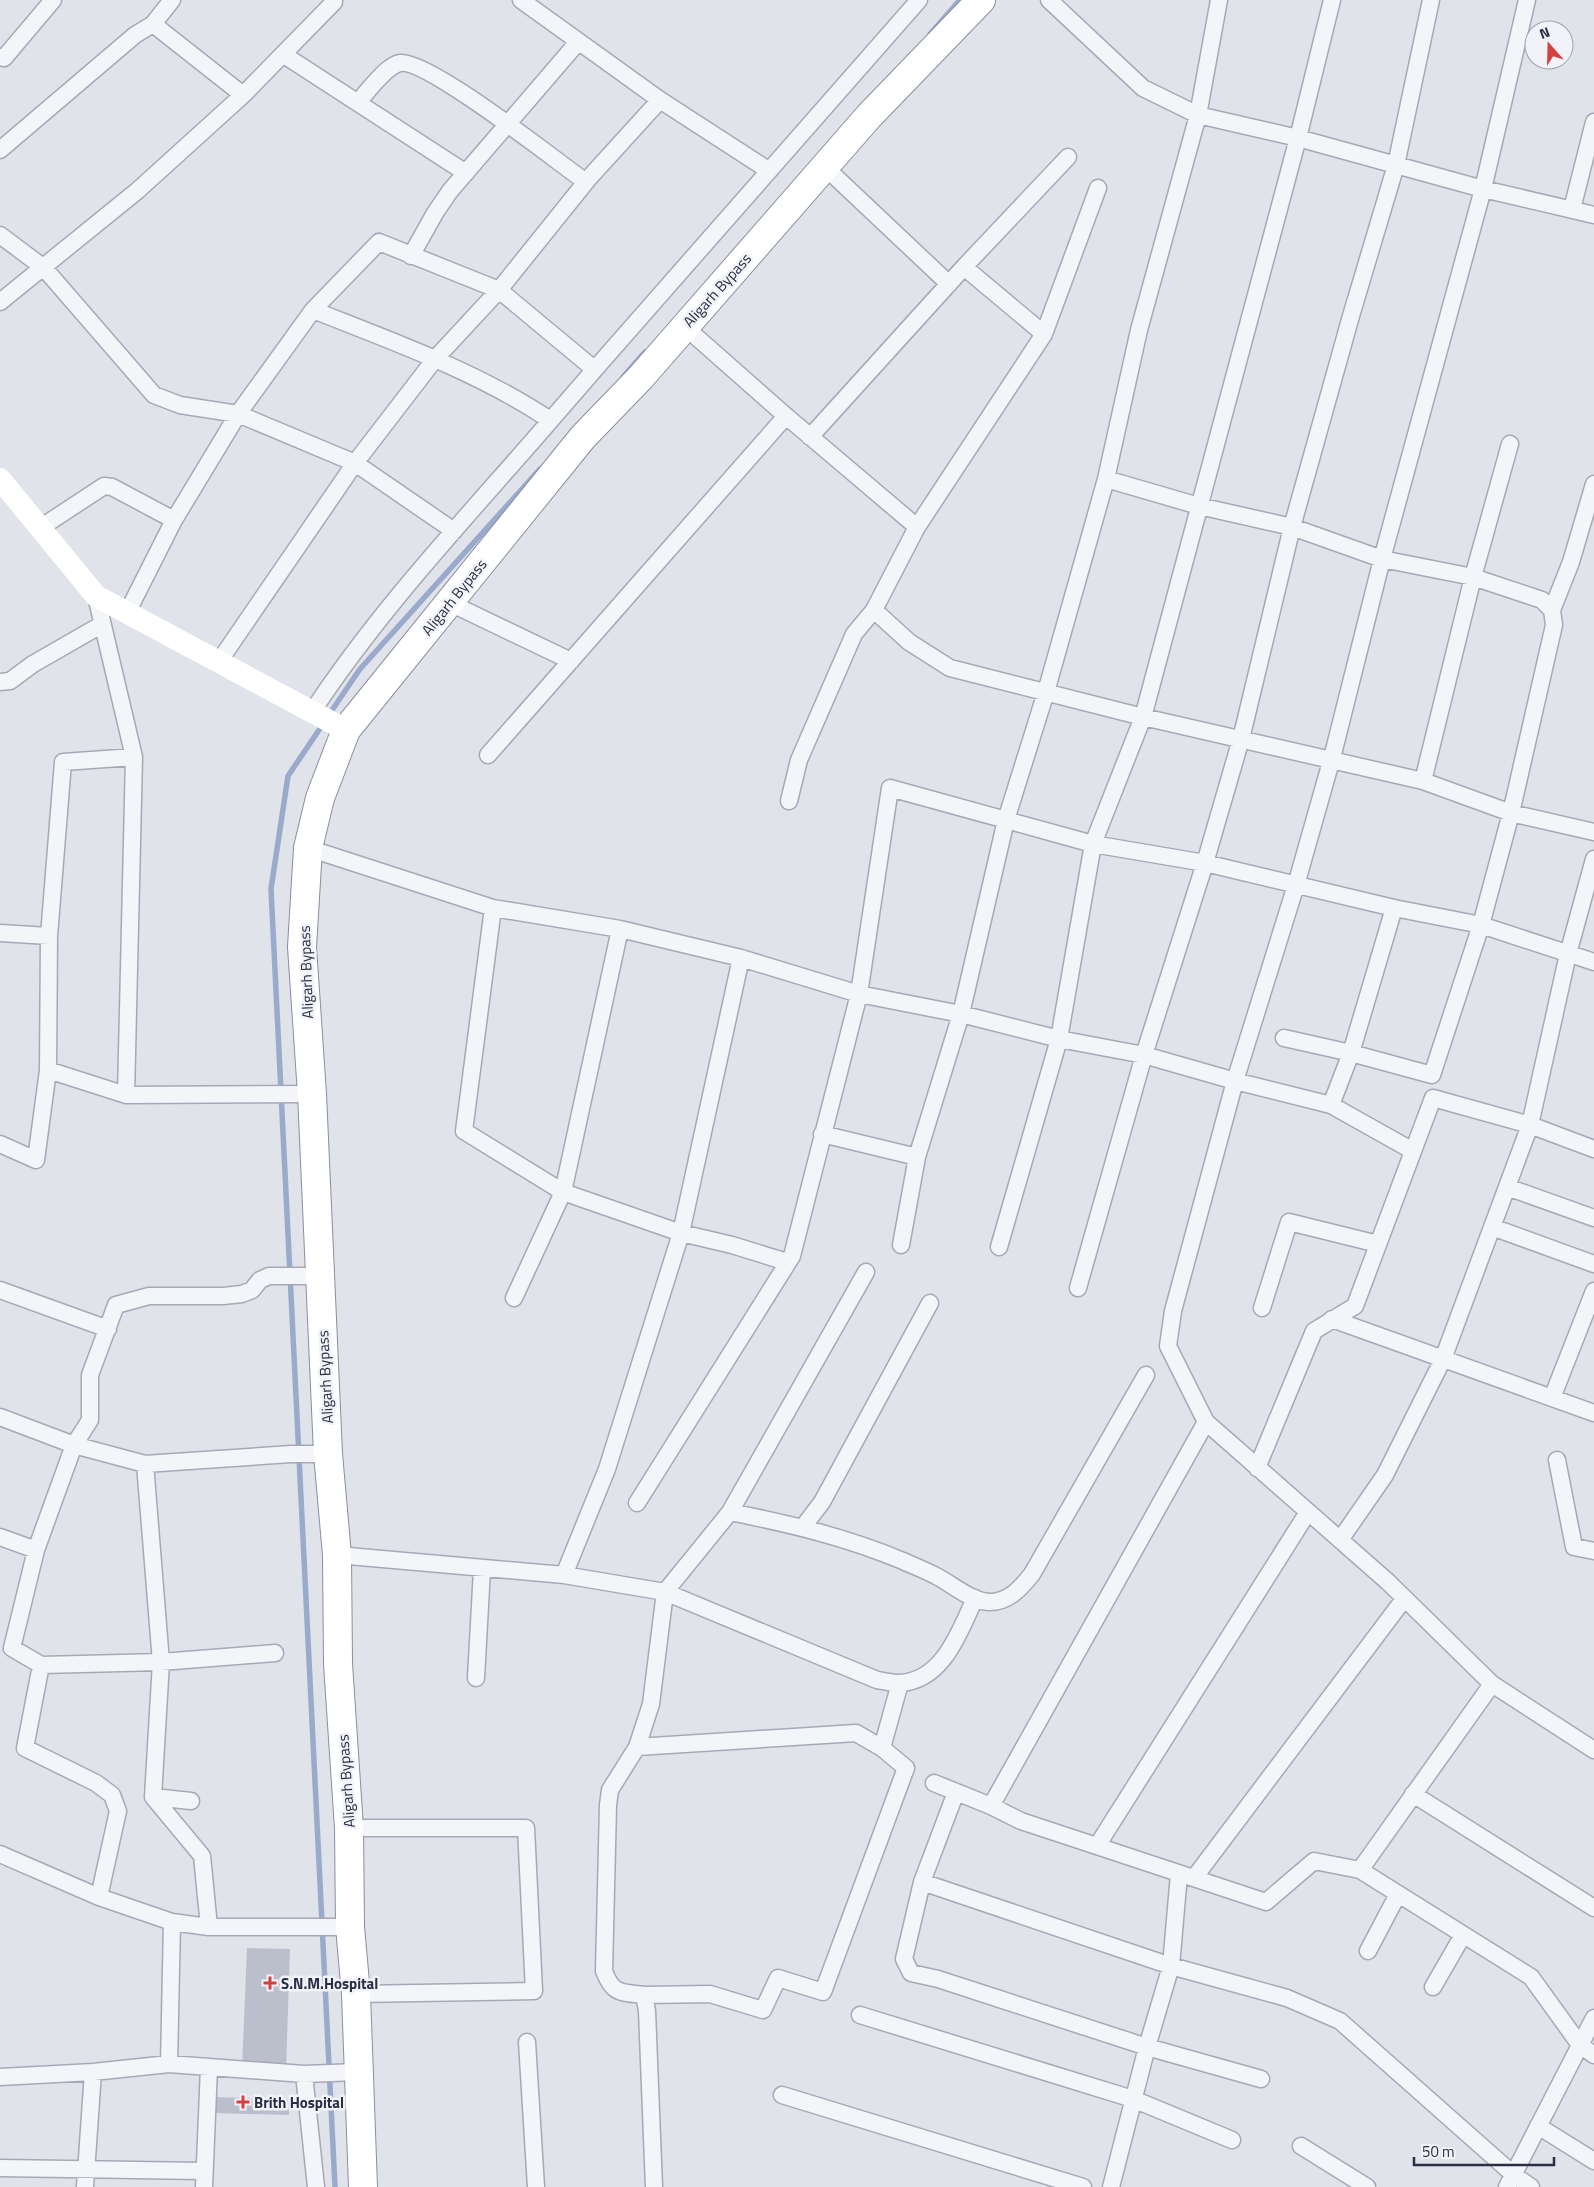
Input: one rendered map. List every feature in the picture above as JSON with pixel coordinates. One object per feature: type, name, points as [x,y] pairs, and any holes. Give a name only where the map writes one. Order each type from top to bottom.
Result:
[{"type":"highway","name":"Aligarh Bypass","points":[[363,2187],[349,2071],[356,1994],[341,1927],[349,1828],[338,1664],[337,1555],[321,1454],[315,1276],[305,1094],[302,947],[308,848],[320,798],[328,720],[450,603],[583,438],[641,377],[684,326],[747,258],[795,199],[826,168],[870,116],[981,0]]},
{"type":"street","points":[[0,57],[4,58],[53,0]]},
{"type":"street","points":[[0,150],[135,34],[153,24],[172,0]]},
{"type":"street","points":[[521,0],[660,100],[768,170]]},
{"type":"street","points":[[0,479],[96,596],[218,663],[328,720],[342,666],[379,618],[594,369],[919,0]]},
{"type":"street","points":[[1049,0],[1143,88],[1198,114],[1298,138],[1483,189],[1594,215]]},
{"type":"street","points":[[901,1245],[917,1157],[961,1014],[1006,820],[1046,692],[1106,479],[1139,330],[1198,114],[1219,0]]},
{"type":"street","points":[[999,1247],[1059,1039],[1093,844],[1143,717],[1298,138],[1332,0]]},
{"type":"street","points":[[1078,1288],[1144,1055],[1205,863],[1241,739],[1292,527],[1350,316],[1396,165],[1431,0]]},
{"type":"street","points":[[1527,0],[1483,189],[1382,559],[1332,758],[1296,885],[1235,1081],[1173,1311],[1168,1346],[1206,1422],[1340,1540],[1492,1684],[1594,1750]]},
{"type":"street","points":[[0,302],[137,191],[244,95],[334,2]]},
{"type":"street","points":[[153,24],[244,95]]},
{"type":"street","points":[[411,256],[435,213],[466,173],[578,42]]},
{"type":"street","points":[[284,55],[466,173]]},
{"type":"street","points":[[358,102],[384,74],[398,63],[412,64],[427,70],[508,125],[586,182]]},
{"type":"street","points":[[218,663],[355,463],[434,359],[499,290],[586,182],[660,100]]},
{"type":"street","points":[[1572,209],[1594,122]]},
{"type":"street","points":[[810,437],[964,267],[1068,157]]},
{"type":"street","points":[[826,168],[949,284]]},
{"type":"street","points":[[789,801],[799,760],[854,634],[874,610],[917,527],[1044,334],[1098,188]]},
{"type":"street","points":[[0,235],[44,268],[154,395],[180,405],[238,414],[355,463],[454,531]]},
{"type":"street","points":[[127,613],[174,520],[238,414],[313,310],[379,242],[499,290],[594,369]]},
{"type":"street","points":[[964,267],[1044,334]]},
{"type":"street","points":[[313,310],[434,359],[520,400],[550,420]]},
{"type":"street","points":[[684,326],[810,437],[917,527]]},
{"type":"street","points":[[488,755],[786,416]]},
{"type":"street","points":[[1423,781],[1473,577],[1510,444]]},
{"type":"street","points":[[1106,479],[1200,506],[1292,527],[1382,559],[1473,577],[1542,600],[1552,610]]},
{"type":"street","points":[[1357,1328],[1355,1306],[1433,1098],[1432,1075],[1481,925],[1510,813],[1554,625],[1552,610],[1571,562],[1594,484]]},
{"type":"street","points":[[40,528],[104,486],[112,487],[174,520]]},
{"type":"street","points":[[96,596],[101,625],[134,756],[126,1096]]},
{"type":"street","points":[[450,603],[571,660]]},
{"type":"street","points":[[874,610],[909,642],[950,668],[1143,717],[1332,758],[1423,781],[1510,813],[1594,832]]},
{"type":"street","points":[[0,682],[10,681],[33,664],[101,625]]},
{"type":"street","points":[[0,1144],[36,1160],[48,1070],[49,936],[63,762],[134,756]]},
{"type":"street","points":[[637,1503],[792,1256],[859,994],[890,788],[1093,844],[1205,863],[1394,908],[1481,925],[1594,962]]},
{"type":"street","points":[[308,848],[493,908],[620,929],[741,958],[859,994],[961,1014],[1059,1039],[1144,1055],[1235,1081],[1331,1105],[1413,1151]]},
{"type":"street","points":[[1340,1540],[1385,1475],[1443,1359],[1530,1125],[1568,954],[1594,859]]},
{"type":"street","points":[[493,908],[464,1132],[563,1192],[681,1234],[732,1245],[787,1262]]},
{"type":"street","points":[[1331,1105],[1351,1053],[1394,908]]},
{"type":"street","points":[[514,1298],[563,1192],[620,929]]},
{"type":"street","points":[[0,933],[49,936]]},
{"type":"street","points":[[564,1575],[607,1469],[633,1380],[681,1234],[741,958]]},
{"type":"street","points":[[1284,1038],[1351,1053],[1432,1075]]},
{"type":"street","points":[[48,1070],[126,1096],[305,1094]]},
{"type":"street","points":[[1433,1098],[1530,1125],[1594,1149]]},
{"type":"street","points":[[822,1134],[917,1157]]},
{"type":"street","points":[[1507,1187],[1594,1218]]},
{"type":"street","points":[[1262,1308],[1289,1222],[1378,1244]]},
{"type":"street","points":[[1492,1227],[1594,1264]]},
{"type":"street","points":[[637,1747],[856,1733],[882,1748],[906,1768],[823,1992],[778,1978],[763,2010],[710,1994],[644,1995],[618,1992],[609,1984],[604,1971],[609,1798],[610,1790],[617,1777],[637,1747],[650,1704],[665,1592],[730,1512],[866,1272]]},
{"type":"street","points":[[275,1653],[161,1662],[41,1665],[6,1650],[36,1550],[74,1445],[90,1420],[90,1375],[116,1305],[149,1296],[223,1296],[242,1294],[252,1290],[260,1280],[269,1276],[315,1276]]},
{"type":"street","points":[[0,1290],[108,1329]]},
{"type":"street","points":[[1552,1398],[1594,1291]]},
{"type":"street","points":[[803,1527],[822,1502],[930,1303]]},
{"type":"street","points":[[1258,1468],[1314,1331],[1355,1306]]},
{"type":"street","points":[[1332,1320],[1594,1413]]},
{"type":"street","points":[[730,1512],[803,1527],[902,1561],[937,1576],[975,1598],[989,1602],[1007,1598],[1020,1589],[1032,1574],[1146,1375]]},
{"type":"street","points":[[0,1417],[74,1445],[145,1464],[290,1454],[321,1454]]},
{"type":"street","points":[[991,1806],[1206,1422]]},
{"type":"street","points":[[1557,1460],[1574,1547],[1594,1551]]},
{"type":"street","points":[[145,1464],[161,1662],[154,1797],[202,1856],[210,1927]]},
{"type":"street","points":[[1097,1846],[1308,1512]]},
{"type":"street","points":[[0,1537],[36,1550]]},
{"type":"street","points":[[337,1555],[564,1575],[665,1592],[877,1680],[900,1683],[916,1680],[936,1668],[957,1638],[975,1598]]},
{"type":"street","points":[[476,1678],[482,1569]]},
{"type":"street","points":[[1111,2187],[1147,2047],[1171,1966],[1187,1876],[1404,1599]]},
{"type":"street","points":[[41,1665],[25,1748],[96,1784],[112,1795],[118,1811],[99,1897]]},
{"type":"street","points":[[882,1748],[900,1683]]},
{"type":"street","points":[[1360,1870],[1492,1684]]},
{"type":"street","points":[[934,1783],[991,1806],[1021,1821],[1266,1902],[1314,1861],[1360,1870],[1531,1977],[1580,2045],[1594,2055]]},
{"type":"street","points":[[956,1792],[922,1882],[904,1960],[911,1973],[938,1979],[1147,2047],[1261,2079]]},
{"type":"street","points":[[1413,1794],[1594,1908]]},
{"type":"street","points":[[154,1797],[191,1801]]},
{"type":"street","points":[[349,1828],[526,1828],[534,1991],[356,1994]]},
{"type":"street","points":[[0,1854],[99,1897],[172,1922],[210,1927],[341,1927]]},
{"type":"street","points":[[922,1882],[1171,1966],[1287,1998],[1340,2021],[1510,2181],[1531,2187]]},
{"type":"street","points":[[1368,1951],[1398,1894]]},
{"type":"street","points":[[169,2064],[172,1922]]},
{"type":"street","points":[[1433,1987],[1463,1935]]},
{"type":"street","points":[[644,1995],[647,2011],[654,2187]]},
{"type":"street","points":[[860,2015],[1133,2099],[1232,2140]]},
{"type":"street","points":[[1510,2181],[1594,2018]]},
{"type":"street","points":[[527,2042],[536,2187]]},
{"type":"street","points":[[0,2077],[94,2072],[169,2064],[308,2073],[349,2071]]},
{"type":"street","points":[[0,2168],[86,2168],[204,2179],[209,2067]]},
{"type":"street","points":[[85,2187],[94,2072]]},
{"type":"street","points":[[308,2073],[316,2187]]},
{"type":"street","points":[[782,2095],[1083,2187]]},
{"type":"street","points":[[1538,2126],[1594,2161]]},
{"type":"street","points":[[1301,2146],[1367,2187]]},
{"type":"building","points":[[247,1948],[290,1949],[286,2070],[242,2069]]},
{"type":"building","points":[[213,2097],[289,2099],[289,2115],[212,2113]]},
{"type":"waterway","points":[[930,34],[960,0]]},
{"type":"waterway","points":[[623,377],[645,352]]},
{"type":"waterway","points":[[328,716],[360,669],[540,469]]},
{"type":"waterway","points":[[323,724],[288,776],[271,889],[335,2187]]},
{"type":"place","name":"S.N.M.Hospital","points":[[270,1983]]},
{"type":"place","name":"Brith Hospital","points":[[243,2102]]}]
